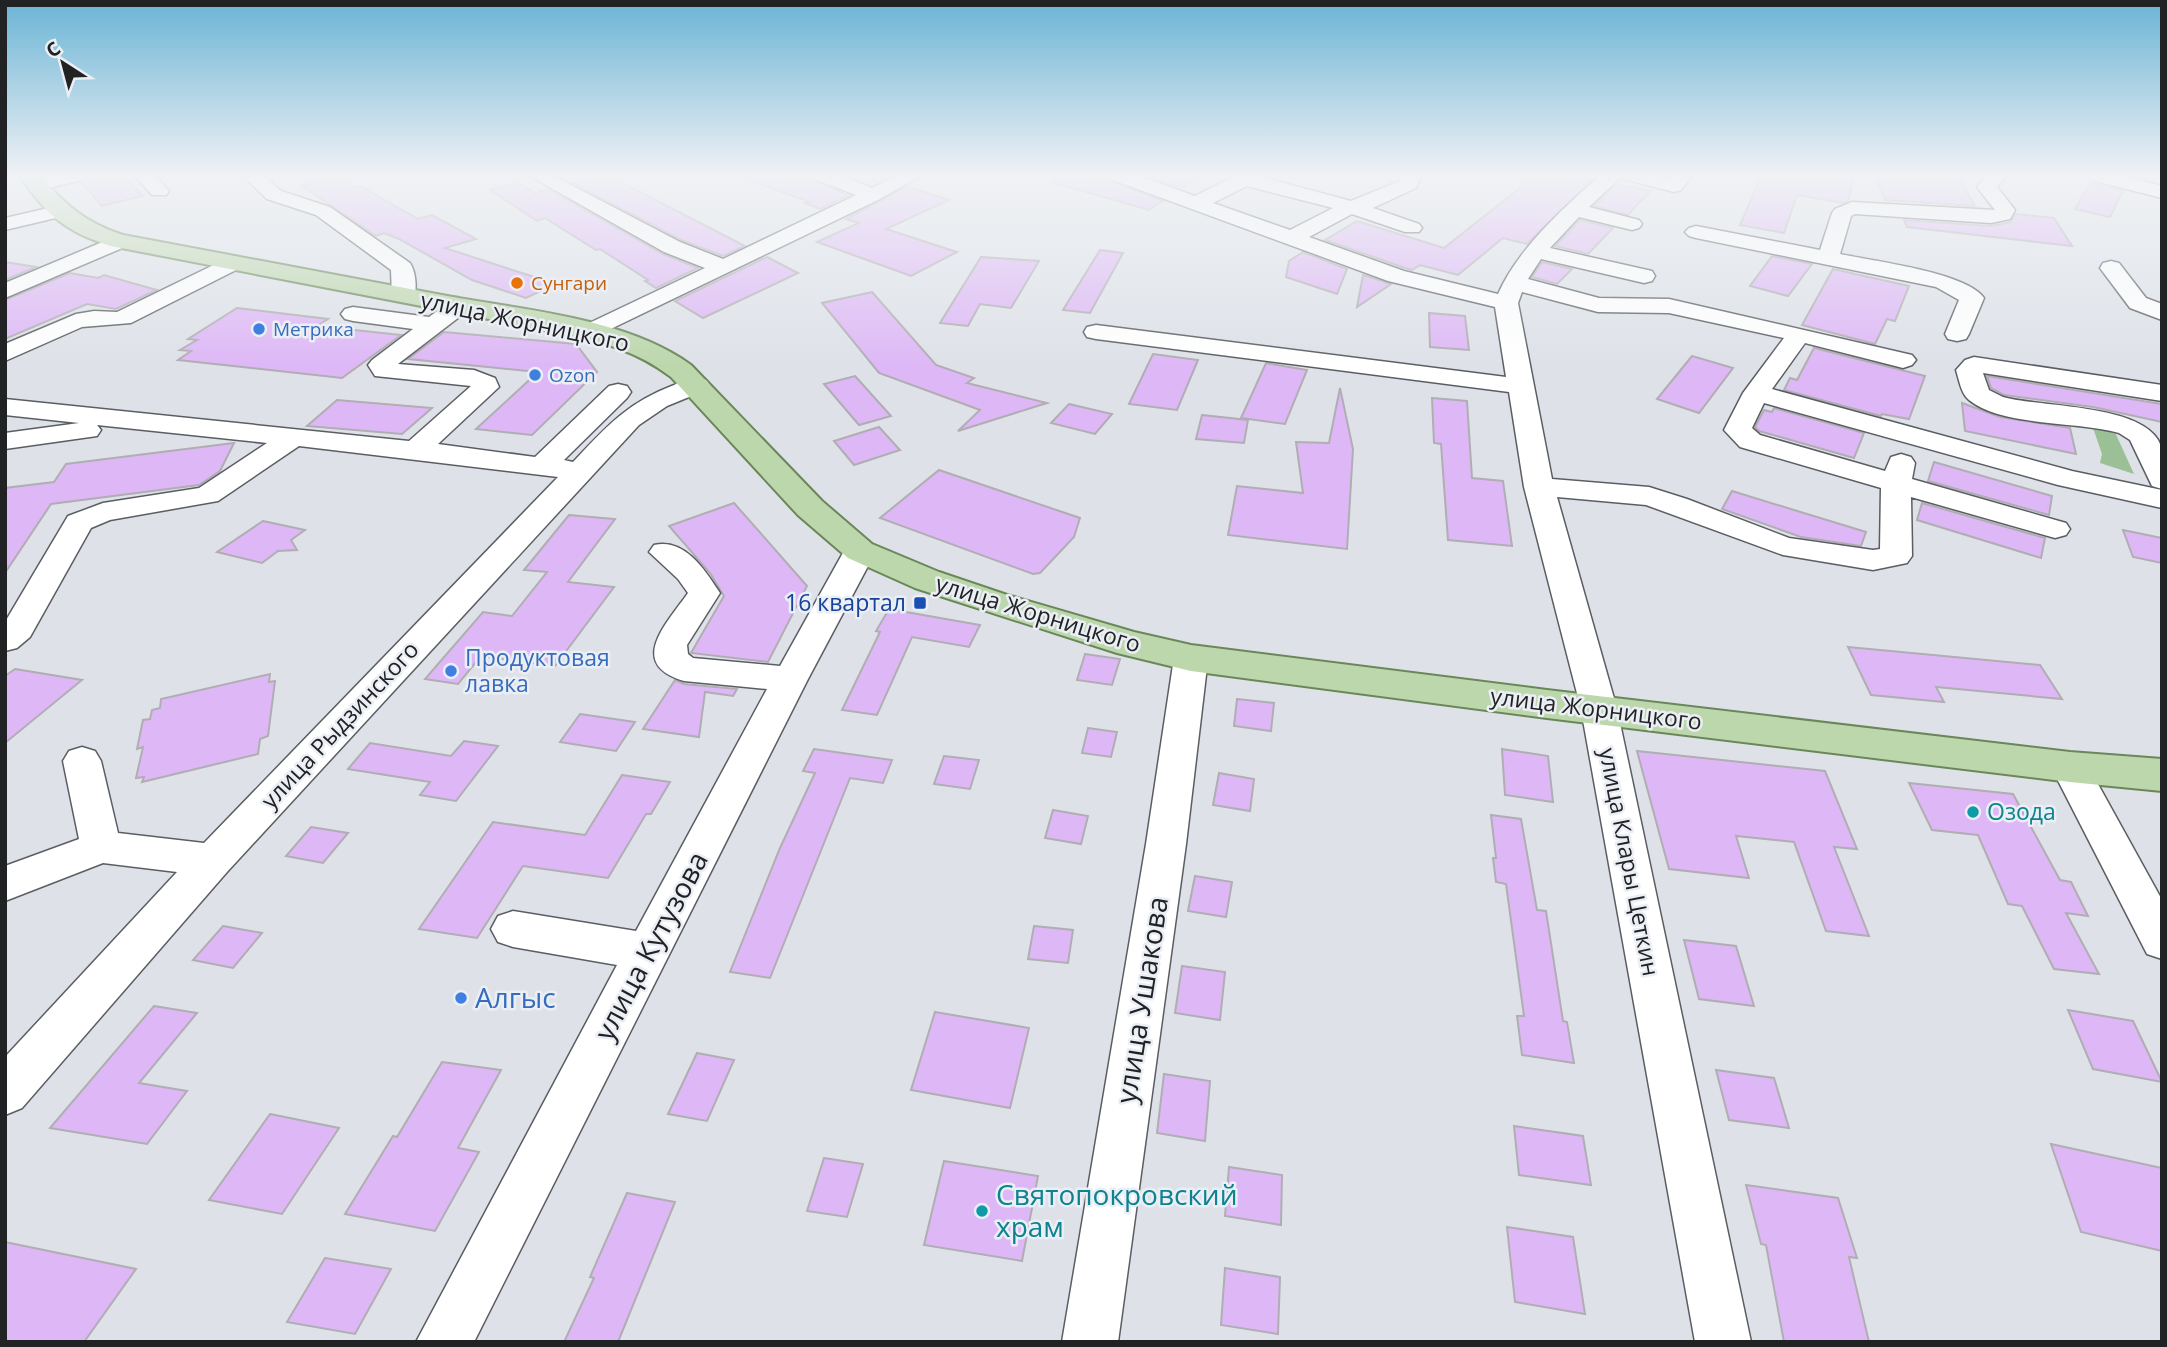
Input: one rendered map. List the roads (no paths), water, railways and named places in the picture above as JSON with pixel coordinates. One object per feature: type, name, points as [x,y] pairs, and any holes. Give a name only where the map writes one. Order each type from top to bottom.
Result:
[{"type":"main road","name":"улица Жорницкого","points":[[113,239],[404,296],[446,315],[592,331],[638,345],[662,357],[697,385],[810,508],[860,551],[927,580],[1130,644],[1191,658],[2070,767],[2162,775]]},
{"type":"street","points":[[362,239],[402,268],[404,296]]},
{"type":"street","points":[[658,239],[723,267]]},
{"type":"street","points":[[592,331],[782,239]]},
{"type":"street","points":[[1289,239],[1396,276],[1598,305],[1669,306],[1903,360]]},
{"type":"street","points":[[1510,292],[1536,251],[1548,239]]},
{"type":"street","points":[[1731,239],[1943,282],[1960,289],[1972,298],[1956,334]]},
{"type":"street","points":[[1828,258],[1834,239]]},
{"type":"street","points":[[5,291],[119,241]]},
{"type":"street","points":[[1536,251],[1644,276]]},
{"type":"street","points":[[5,354],[80,319],[94,317],[111,321],[123,318],[232,263]]},
{"type":"street","points":[[2111,268],[2138,303],[2162,313]]},
{"type":"street","name":"улица Клары Цеткин","points":[[1510,292],[1519,386],[1539,487],[1599,709],[1723,1342]]},
{"type":"street","points":[[353,314],[446,315]]},
{"type":"street","points":[[415,450],[486,387],[486,383],[474,378],[381,368],[387,359],[446,315]]},
{"type":"street","points":[[1096,332],[1519,386]]},
{"type":"street","points":[[1799,334],[1756,393],[1738,430],[1750,441],[1896,486],[2055,529]]},
{"type":"street","points":[[2162,393],[1983,365],[1974,365],[1969,370],[1977,394],[1994,404],[2052,416],[2114,422],[2129,428],[2140,435],[2162,480]]},
{"type":"street","name":"улица Рыдзинского","points":[[5,1092],[213,860],[629,419],[642,409],[697,385]]},
{"type":"street","points":[[542,466],[618,392]]},
{"type":"street","points":[[1756,393],[2091,485],[2162,499]]},
{"type":"street","points":[[5,407],[135,423],[415,450],[580,471]]},
{"type":"street","points":[[5,441],[135,423]]},
{"type":"street","points":[[1539,487],[1649,496],[1783,546],[1873,560],[1896,556],[1896,486],[1908,435]]},
{"type":"street","points":[[1961,437],[2001,444],[2089,472],[2162,486]]},
{"type":"street","points":[[5,640],[18,629],[79,522],[103,512],[208,495],[292,438]]},
{"type":"street","name":"улица Кутузова","points":[[444,1342],[790,679],[860,551]]},
{"type":"street","points":[[665,552],[690,572],[704,593],[670,645],[671,659],[684,669],[790,679]]},
{"type":"street","name":"улица Ушакова","points":[[1090,1342],[1166,844],[1191,658]]},
{"type":"street","points":[[82,761],[102,847]]},
{"type":"street","points":[[2070,767],[2162,941]]},
{"type":"street","points":[[5,884],[102,847],[213,860]]},
{"type":"street","points":[[513,929],[648,952]]},
{"type":"place","name":"Сунгари","points":[[517,283]]},
{"type":"place","name":"Метрика","points":[[259,329]]},
{"type":"place","name":"Ozon","points":[[535,375]]},
{"type":"place","name":"16 квартал","points":[[920,603]]},
{"type":"place","name":"Продуктовая лавка","points":[[451,671]]},
{"type":"place","name":"Озода","points":[[1973,812]]},
{"type":"place","name":"Алгыс","points":[[461,998]]},
{"type":"place","name":"Святопокровский храм","points":[[982,1211]]}]
